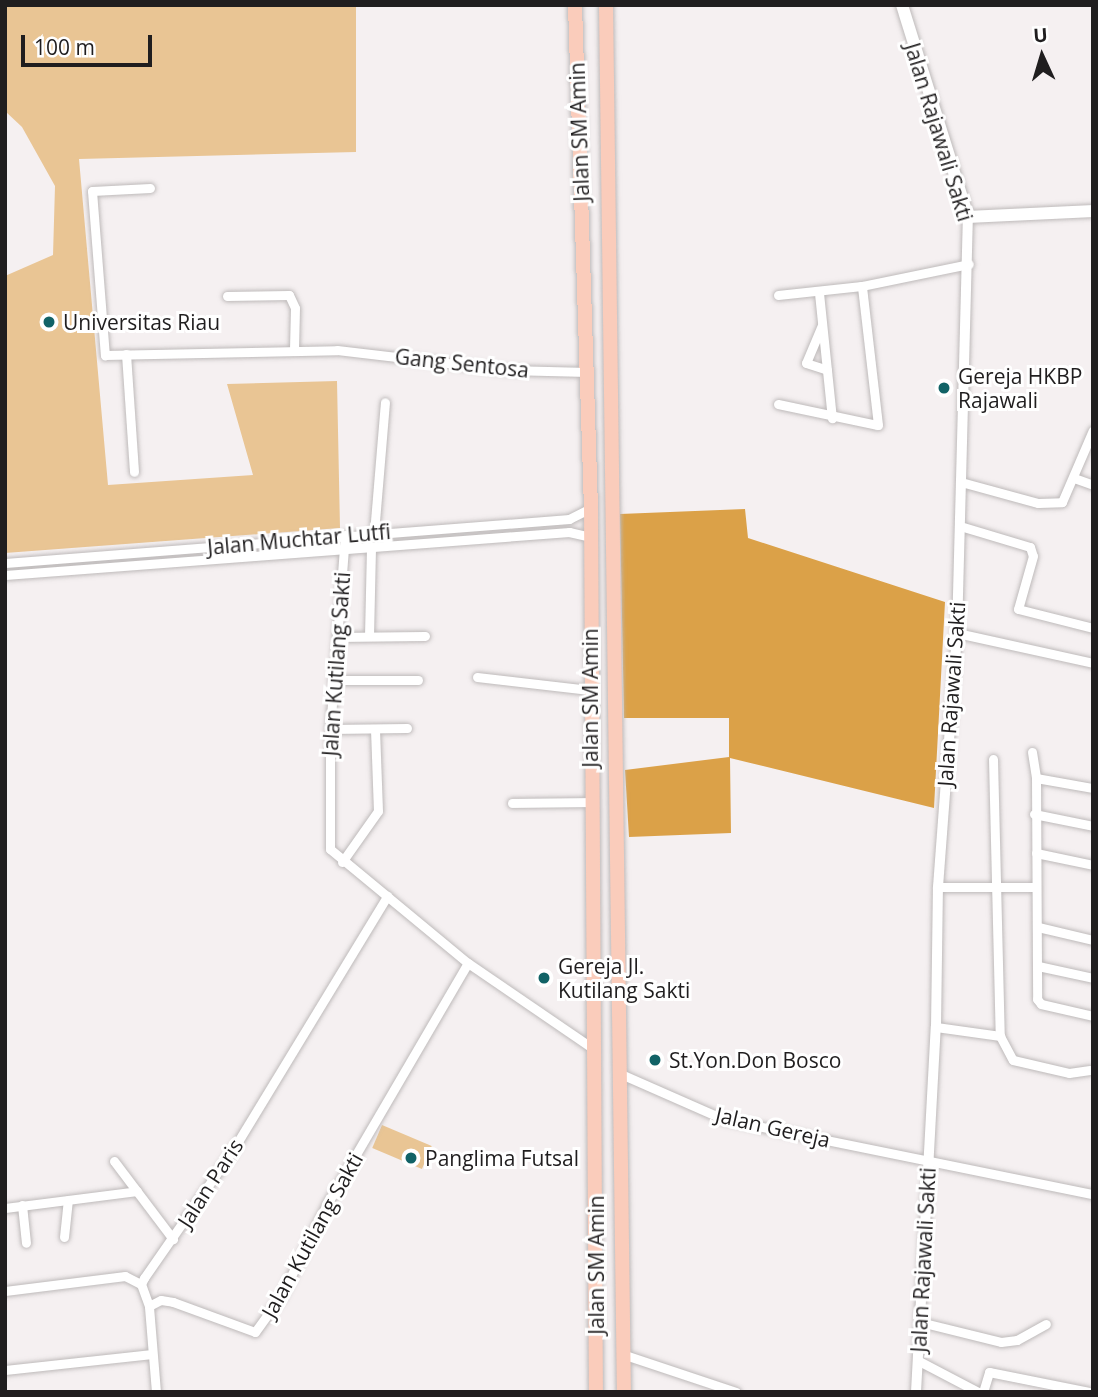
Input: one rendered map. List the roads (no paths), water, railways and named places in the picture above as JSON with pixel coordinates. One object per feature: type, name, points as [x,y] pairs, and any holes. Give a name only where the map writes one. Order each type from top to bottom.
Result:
[{"type":"main road","name":"Jalan SM Amin","points":[[575,5],[591,508],[589,690],[595,1050],[596,1392]]},
{"type":"main road","name":"Jalan SM Amin","points":[[606,5],[623,1075],[624,1392]]},
{"type":"main road","name":"Jalan Rajawali Sakti","points":[[902,5],[968,218]]},
{"type":"main road","points":[[968,218],[1093,211]]},
{"type":"main road","points":[[590,664],[615,662]]},
{"type":"street","points":[[134,472],[126,354],[105,355],[92,191],[150,188]]},
{"type":"street","name":"Jalan Rajawali Sakti","points":[[916,1392],[936,1027],[938,887],[957,633],[969,264],[968,218]]},
{"type":"street","points":[[778,295],[819,293],[969,264]]},
{"type":"street","points":[[778,404],[832,418],[879,424],[862,286]]},
{"type":"street","points":[[819,293],[832,418]]},
{"type":"street","points":[[227,296],[289,295],[295,308],[294,350]]},
{"type":"street","points":[[822,323],[806,363],[827,370]]},
{"type":"street","name":"Gang Sentosa","points":[[126,354],[337,350],[507,370],[588,372]]},
{"type":"street","points":[[374,533],[385,402]]},
{"type":"street","points":[[961,482],[1051,504],[1062,502],[1074,478],[1092,428]]},
{"type":"street","points":[[1074,478],[1093,485]]},
{"type":"street","name":"Jalan Muchtar Lutfi","points":[[5,563],[569,519],[591,508]]},
{"type":"street","points":[[960,526],[1030,547],[1033,556],[1018,609],[1093,628]]},
{"type":"street","name":"Jalan Muchtar Lutfi","points":[[5,575],[371,550],[569,532],[591,537]]},
{"type":"street","name":"Jalan Kutilang Sakti","points":[[345,535],[332,680],[327,839],[342,862],[468,963],[595,1050]]},
{"type":"street","points":[[369,636],[371,550]]},
{"type":"street","points":[[957,633],[1093,663]]},
{"type":"street","points":[[337,636],[425,636]]},
{"type":"street","points":[[477,677],[589,690]]},
{"type":"street","points":[[332,680],[418,680]]},
{"type":"street","points":[[330,729],[407,728]]},
{"type":"street","points":[[342,862],[378,811],[375,729]]},
{"type":"street","points":[[1032,752],[1036,778],[1034,814],[1039,1007],[1093,1016]]},
{"type":"street","points":[[993,760],[1000,1036],[1013,1060],[1069,1073],[1090,1070]]},
{"type":"street","points":[[1036,778],[1093,788]]},
{"type":"street","points":[[512,803],[591,802]]},
{"type":"street","points":[[1034,814],[1093,826]]},
{"type":"street","points":[[1035,853],[1093,865]]},
{"type":"street","points":[[938,887],[1035,887]]},
{"type":"street","name":"Jalan Paris","points":[[141,1284],[173,1239],[287,1060],[387,896]]},
{"type":"street","points":[[1038,927],[1093,940]]},
{"type":"street","name":"Jalan Kutilang Sakti","points":[[149,1306],[161,1300],[173,1302],[255,1332],[281,1296],[327,1204],[468,963]]},
{"type":"street","points":[[1038,966],[1093,978]]},
{"type":"street","points":[[936,1027],[1000,1036]]},
{"type":"street","name":"Jalan Gereja","points":[[623,1075],[723,1119],[930,1158],[1093,1194]]},
{"type":"street","points":[[114,1161],[173,1239]]},
{"type":"street","points":[[5,1208],[137,1191]]},
{"type":"street","points":[[64,1237],[68,1200]]},
{"type":"street","points":[[22,1205],[26,1243]]},
{"type":"street","points":[[5,1290],[125,1276],[141,1284],[149,1306],[156,1392]]},
{"type":"street","points":[[920,1322],[1001,1342],[1017,1340],[1046,1324]]},
{"type":"street","points":[[5,1370],[152,1353]]},
{"type":"street","points":[[625,1354],[736,1392]]},
{"type":"street","points":[[917,1360],[978,1392]]},
{"type":"street","points":[[984,1392],[989,1372],[1064,1390],[1089,1392]]},
{"type":"place","name":"Universitas Riau","points":[[49,322]]},
{"type":"place","name":"Gereja HKBP Rajawali","points":[[944,388]]},
{"type":"place","name":"Gereja Jl. Kutilang Sakti","points":[[544,978]]},
{"type":"place","name":"St.Yon.Don Bosco","points":[[655,1060]]},
{"type":"place","name":"Panglima Futsal","points":[[411,1158]]}]
